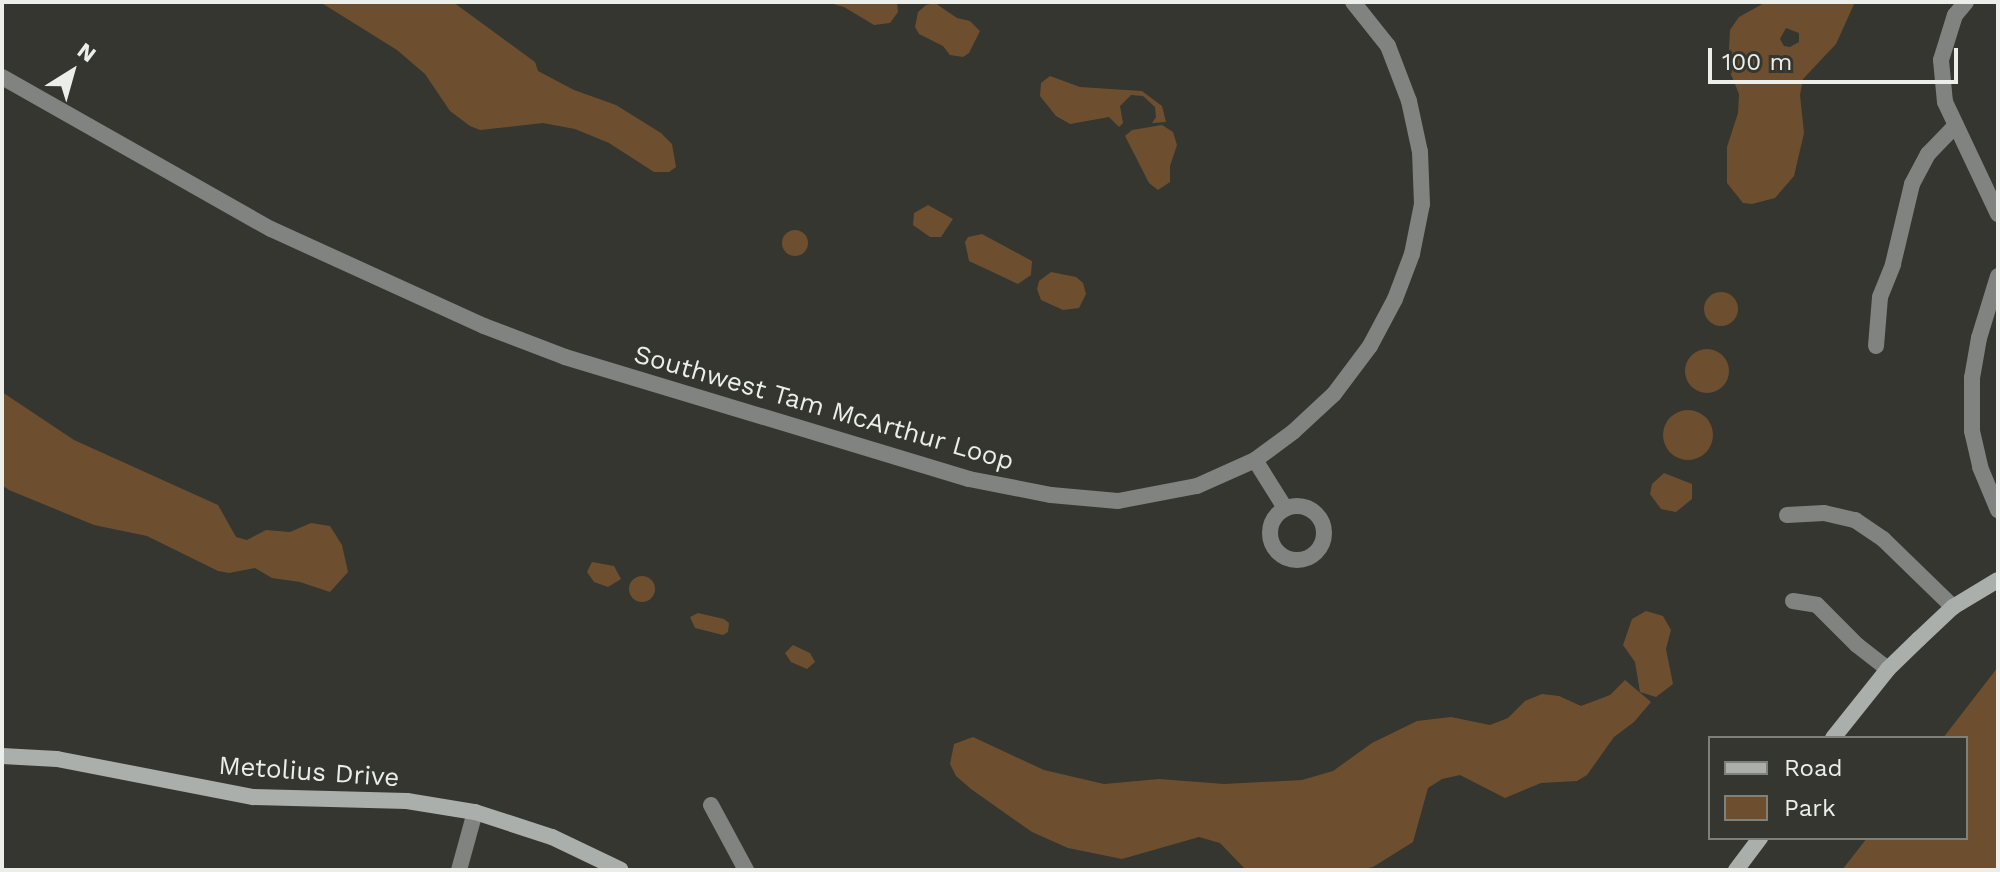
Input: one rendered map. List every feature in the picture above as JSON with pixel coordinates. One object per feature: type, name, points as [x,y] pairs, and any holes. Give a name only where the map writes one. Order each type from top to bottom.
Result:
[{"type":"street","name":"Southwest Tam McArthur Loop","points":[[2,77],[271,229],[484,326],[595,367],[969,479],[1051,495],[1118,501],[1197,486],[1255,460],[1293,432],[1334,394],[1370,346],[1395,299],[1412,254],[1422,204],[1420,152],[1409,101],[1388,46],[1353,2]]},
{"type":"street","points":[[1966,2],[1955,15],[1941,60],[1945,102],[1998,214]]},
{"type":"street","points":[[1876,346],[1880,297],[1893,264],[1912,184],[1928,154],[1956,125]]},
{"type":"street","points":[[1998,276],[1979,338],[1972,378],[1972,431],[1980,467],[1998,510]]},
{"type":"street","points":[[1255,460],[1285,508]]},
{"type":"street","points":[[1787,515],[1824,513],[1855,520],[1883,539],[1953,607]]},
{"type":"street","points":[[1835,736],[1888,669],[1953,607],[1998,580]]},
{"type":"street","points":[[1793,601],[1817,605],[1857,645],[1888,669]]},
{"type":"street","name":"Metolius Drive","points":[[2,756],[57,759],[253,797],[407,801],[475,812],[532,830],[614,866]]},
{"type":"street","points":[[711,805],[746,870]]},
{"type":"street","points":[[459,870],[475,812]]},
{"type":"street","points":[[1736,870],[1758,840]]},
{"type":"green space","points":[[320,2],[453,2],[535,62],[538,71],[574,90],[616,105],[661,133],[672,144],[676,167],[669,172],[654,172],[609,143],[575,129],[543,123],[480,130],[470,126],[450,111],[425,74],[397,50]]},
{"type":"green space","points":[[826,2],[897,2],[898,12],[890,23],[874,25],[844,7]]},
{"type":"green space","points":[[1766,2],[1855,2],[1836,44],[1803,79],[1800,95],[1804,133],[1794,176],[1775,198],[1752,204],[1743,203],[1727,183],[1727,147],[1738,113],[1739,94],[1728,67],[1730,30],[1739,17]],"holes":[[[1786,28],[1799,33],[1799,42],[1790,47],[1784,46],[1780,39]]]},
{"type":"green space","points":[[935,3],[957,18],[970,21],[980,31],[969,53],[963,57],[950,55],[943,46],[919,34],[915,27],[918,12],[926,5]]},
{"type":"green space","points":[[1050,76],[1080,87],[1142,91],[1162,106],[1166,122],[1152,123],[1156,117],[1155,107],[1143,96],[1131,95],[1120,106],[1123,123],[1119,127],[1109,117],[1070,124],[1056,116],[1040,96],[1041,83]]},
{"type":"green space","points":[[1162,125],[1173,132],[1177,145],[1170,166],[1170,182],[1158,190],[1149,183],[1125,136],[1132,130]]},
{"type":"green space","points":[[928,205],[953,219],[941,237],[930,237],[913,225],[914,213]]},
{"type":"green space","points":[[795,230],[804,234],[808,243],[804,252],[795,256],[786,252],[782,243],[786,234]]},
{"type":"green space","points":[[982,234],[1032,261],[1031,275],[1018,284],[969,261],[965,242],[968,237]]},
{"type":"green space","points":[[1051,272],[1076,277],[1083,283],[1086,294],[1079,308],[1063,310],[1041,300],[1037,289],[1039,281]]},
{"type":"green space","points":[[1721,292],[1733,297],[1738,309],[1733,321],[1721,326],[1709,321],[1704,309],[1709,297]]},
{"type":"green space","points":[[1707,349],[1723,355],[1729,371],[1723,387],[1707,393],[1691,387],[1685,371],[1691,355]]},
{"type":"green space","points":[[2,392],[74,440],[218,505],[236,537],[247,540],[266,530],[290,532],[311,523],[330,526],[342,545],[348,572],[330,592],[300,582],[272,578],[255,568],[229,573],[218,571],[147,536],[94,525],[9,490],[2,485]]},
{"type":"green space","points":[[1688,410],[1706,417],[1713,435],[1706,453],[1688,460],[1670,453],[1663,435],[1670,417]]},
{"type":"green space","points":[[1664,473],[1692,484],[1692,499],[1676,512],[1661,509],[1650,494],[1652,484]]},
{"type":"green space","points":[[592,562],[614,566],[621,579],[608,587],[594,582],[587,572]]},
{"type":"green space","points":[[642,576],[651,580],[655,589],[651,598],[642,602],[633,598],[629,589],[633,580]]},
{"type":"green space","points":[[1646,611],[1663,616],[1671,630],[1666,649],[1673,684],[1656,697],[1640,692],[1635,662],[1623,645],[1632,619]]},
{"type":"green space","points":[[698,613],[724,619],[729,623],[728,632],[723,635],[695,628],[690,617]]},
{"type":"green space","points":[[793,645],[810,653],[815,662],[807,669],[791,662],[785,653]]},
{"type":"green space","points":[[1998,667],[1998,870],[1842,870],[1865,840],[1968,840],[1968,736],[1945,736]]},
{"type":"green space","points":[[1625,680],[1651,702],[1634,722],[1614,737],[1587,775],[1577,781],[1541,783],[1505,798],[1460,775],[1442,779],[1428,788],[1413,842],[1373,867],[1358,870],[1246,870],[1220,843],[1199,837],[1122,859],[1068,848],[1032,832],[971,789],[956,776],[950,764],[954,744],[973,737],[1044,770],[1104,784],[1159,779],[1224,784],[1302,780],[1333,771],[1372,743],[1417,721],[1451,717],[1490,725],[1508,718],[1525,701],[1542,694],[1559,696],[1581,706],[1610,695]]}]
